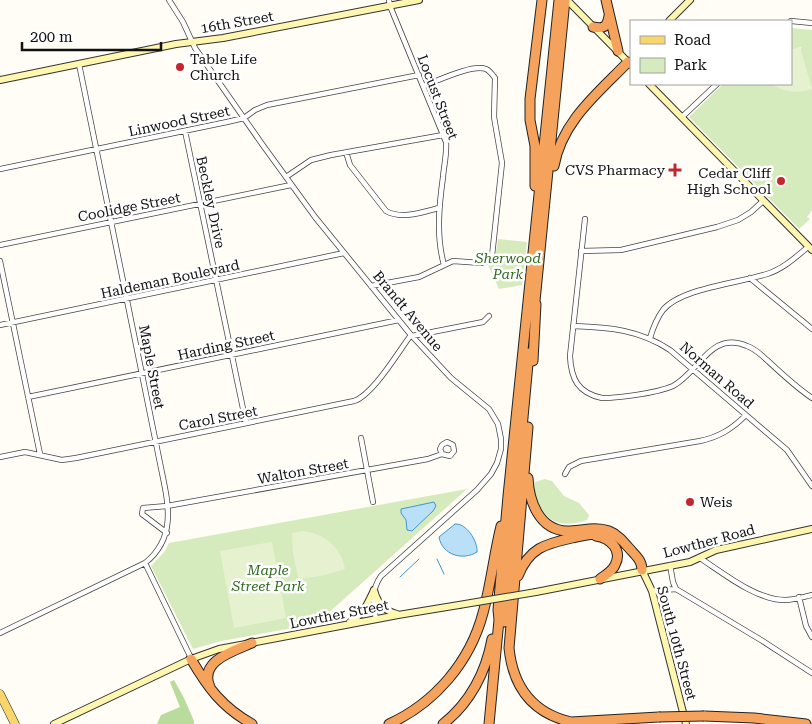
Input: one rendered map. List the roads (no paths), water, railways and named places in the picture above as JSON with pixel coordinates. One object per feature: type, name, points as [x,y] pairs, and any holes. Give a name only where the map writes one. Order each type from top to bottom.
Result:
[{"type":"highway","points":[[536,231],[535,146],[530,120],[530,105],[542,0]]},
{"type":"highway","points":[[494,724],[545,206],[560,26],[559,0]]},
{"type":"highway","points":[[489,724],[508,496],[536,231],[560,26],[566,0]]},
{"type":"highway","points":[[606,0],[618,51]]},
{"type":"highway","points":[[590,23],[601,28],[605,27],[608,25],[609,16]]},
{"type":"highway","points":[[545,206],[554,162],[567,129],[580,112],[630,62]]},
{"type":"highway","points":[[539,264],[526,452],[509,648],[516,678],[521,689],[532,702],[555,717],[571,722],[704,716],[754,718],[806,724]]},
{"type":"highway","points":[[526,452],[530,495],[536,511],[544,522],[554,528],[565,531],[591,529],[609,531],[622,540],[639,559],[642,570]]},
{"type":"highway","points":[[389,724],[402,718],[435,694],[453,673],[468,650],[484,612],[508,496]]},
{"type":"highway","points":[[514,593],[521,569],[534,551],[552,543],[591,535],[602,534],[615,539],[642,570]]},
{"type":"highway","points":[[591,535],[609,540],[615,546],[617,552],[614,567],[600,579]]},
{"type":"highway","points":[[443,724],[462,706],[481,676],[490,649],[495,615],[498,610]]},
{"type":"highway","points":[[214,694],[208,682],[208,674],[212,666],[220,657],[252,643]]},
{"type":"highway","points":[[192,659],[205,683],[214,694],[240,717],[252,724]]},
{"type":"highway","points":[[599,724],[655,717]]},
{"type":"main road","name":"16th Street","points":[[0,80],[192,41],[200,42],[216,39],[389,3],[419,0]]},
{"type":"main road","points":[[566,0],[630,62]]},
{"type":"main road","points":[[670,20],[690,0]]},
{"type":"main road","points":[[650,85],[810,248]]},
{"type":"main road","name":"Lowther Road","points":[[642,570],[690,562],[716,550],[812,529]]},
{"type":"main road","name":"Lowther Street","points":[[54,724],[192,659],[219,649],[398,615],[536,592],[642,570]]},
{"type":"main road","name":"South 10th Street","points":[[642,570],[652,591],[686,724]]},
{"type":"main road","points":[[374,590],[380,605],[398,615]]},
{"type":"main road","points":[[345,625],[356,619],[364,611],[374,590]]},
{"type":"main road","points":[[0,694],[15,724]]},
{"type":"street","name":"Brandt Avenue","points":[[169,0],[192,41],[291,184],[344,253],[412,336],[451,378],[475,396],[492,413],[500,431],[501,449],[497,463],[488,478],[381,576],[374,590]]},
{"type":"street","name":"Locust Street","points":[[389,3],[446,142],[439,240],[444,265]]},
{"type":"street","points":[[792,22],[812,23]]},
{"type":"street","name":"Maple Street","points":[[79,64],[156,442],[167,506],[167,533]]},
{"type":"street","points":[[371,286],[419,277],[456,260],[484,262],[492,256],[502,163],[494,117],[496,81],[490,72],[479,68],[449,75],[423,86]]},
{"type":"street","name":"Linwood Street","points":[[0,169],[244,118],[254,110],[267,105],[418,75]]},
{"type":"street","points":[[682,117],[716,85]]},
{"type":"street","name":"Beckley Drive","points":[[185,131],[246,423]]},
{"type":"street","points":[[286,177],[311,160],[443,135]]},
{"type":"street","points":[[346,152],[350,165],[386,211],[402,215],[440,208]]},
{"type":"street","name":"Coolidge Street","points":[[0,245],[291,184]]},
{"type":"street","points":[[582,251],[620,250],[718,227],[745,216],[763,201]]},
{"type":"street","points":[[585,219],[570,356],[572,374],[581,389],[593,396],[608,398],[666,388],[680,382],[707,353],[728,342],[739,343],[758,352],[812,398]]},
{"type":"street","points":[[650,338],[658,318],[672,302],[695,292],[775,271],[810,248]]},
{"type":"street","name":"Haldeman Boulevard","points":[[0,325],[344,253]]},
{"type":"street","points":[[0,262],[40,454]]},
{"type":"street","points":[[750,278],[812,329]]},
{"type":"street","points":[[412,336],[482,322],[489,316]]},
{"type":"street","name":"Harding Street","points":[[28,397],[399,320]]},
{"type":"street","name":"Norman Road","points":[[573,326],[628,331],[650,338],[670,350],[787,450],[810,476],[812,486]]},
{"type":"street","name":"Carol Street","points":[[0,457],[21,452],[67,460],[360,399],[373,387],[412,336]]},
{"type":"street","points":[[565,474],[570,467],[581,460],[717,437],[729,430],[746,415]]},
{"type":"street","points":[[361,438],[373,502]]},
{"type":"street","name":"Walton Street","points":[[167,533],[142,514],[146,507],[167,506],[428,459],[442,454]]},
{"type":"street","points":[[0,633],[145,563],[159,549],[167,533]]},
{"type":"street","points":[[700,558],[752,590],[778,600],[812,595]]},
{"type":"street","points":[[145,563],[192,659]]},
{"type":"street","points":[[670,565],[676,589]]},
{"type":"street","points":[[652,591],[676,589],[812,673]]},
{"type":"street","points":[[374,590],[373,601],[376,619]]},
{"type":"street","points":[[799,597],[806,626],[812,638]]},
{"type":"water","points":[[434,502],[436,506],[433,511],[412,531],[407,530],[406,520],[401,513],[401,509]]},
{"type":"water","points":[[455,524],[463,526],[467,530],[476,543],[477,552],[471,555],[460,556],[454,555],[444,548],[439,537]]},
{"type":"waterway","points":[[400,577],[419,559]]},
{"type":"waterway","points":[[437,559],[444,574]]},
{"type":"place","name":"Table Life Church","points":[[180,67]]},
{"type":"place","name":"CVS Pharmacy","points":[[675,170]]},
{"type":"place","name":"Cedar Cliff High School","points":[[781,181]]},
{"type":"place","name":"Weis","points":[[690,502]]},
{"type":"park label","name":"Sherwood Park","points":[[508,266]]},
{"type":"park label","name":"Maple Street Park","points":[[268,578]]}]
